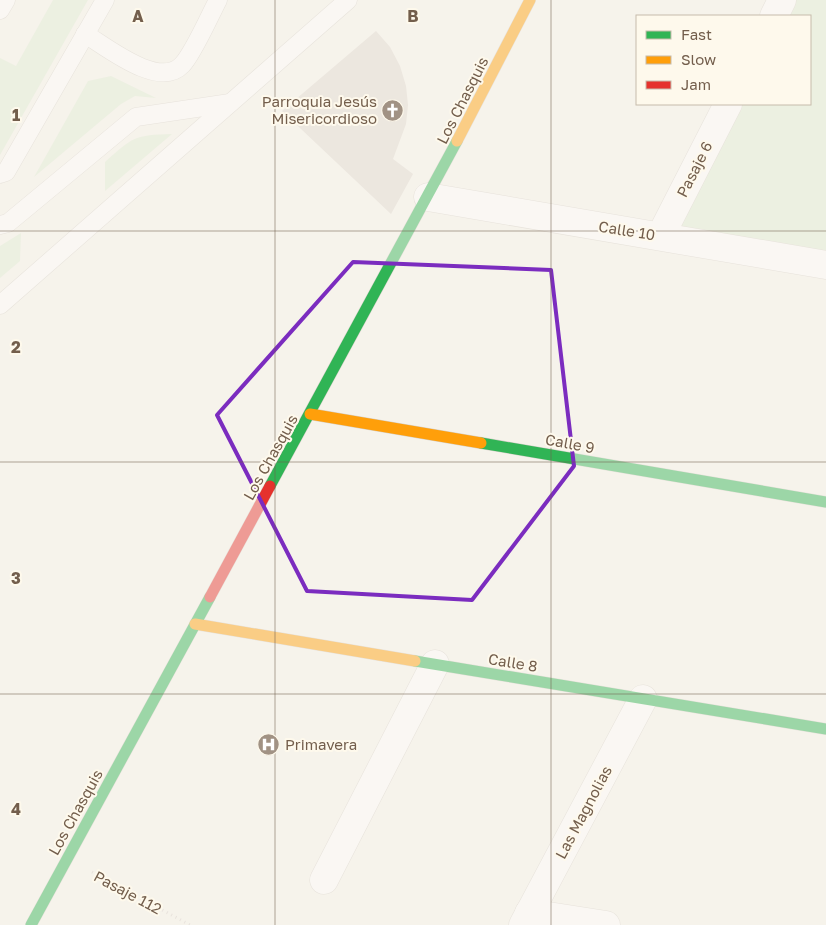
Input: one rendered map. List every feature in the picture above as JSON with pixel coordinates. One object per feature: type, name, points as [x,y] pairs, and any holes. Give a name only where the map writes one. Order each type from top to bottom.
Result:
[{"type":"street","name":"Los Chasquis","points":[[31,925],[428,197],[530,0]]},
{"type":"street","points":[[774,15],[782,0]]},
{"type":"street","name":"Pasaje 6","points":[[661,235],[727,105]]},
{"type":"street","name":"Calle 10","points":[[428,197],[826,264]]},
{"type":"street","name":"Calle 9","points":[[310,414],[826,502]]},
{"type":"street","name":"Calle 8","points":[[195,624],[826,729]]},
{"type":"street","points":[[324,880],[436,664]]},
{"type":"street","name":"Las Magnolias","points":[[526,919],[643,699]]},
{"type":"street","points":[[526,919],[606,925]]},
{"type":"lane","points":[[0,10],[6,0]]},
{"type":"lane","points":[[0,174],[6,172],[105,0]]},
{"type":"lane","points":[[85,34],[148,71],[167,73],[184,64],[218,0]]},
{"type":"lane","points":[[0,305],[348,0]]},
{"type":"lane","points":[[0,225],[8,223],[136,117],[230,103]]},
{"type":"path","name":"Pasaje 112","points":[[67,858],[190,925]]},
{"type":"highlighted area","points":[[353,262],[551,270],[574,466],[472,600],[307,591],[217,415]]},
{"type":"green space","points":[[53,0],[88,0],[0,155],[0,58],[16,66]]},
{"type":"green space","points":[[794,0],[826,0],[826,251],[671,225],[736,105],[811,105],[811,15],[786,15]]},
{"type":"green space","points":[[111,76],[156,98],[135,96],[121,104],[34,177],[88,81]]},
{"type":"green space","points":[[172,134],[105,191],[105,162],[128,142],[149,135]]},
{"type":"green space","points":[[21,233],[20,261],[0,278],[0,246]]},
{"type":"building","points":[[376,31],[390,47],[400,66],[406,86],[408,105],[406,124],[393,159],[413,174],[391,214],[282,111]]},
{"type":"traffic: fast","points":[[270,486],[457,141]]},
{"type":"traffic: fast","points":[[481,443],[826,502]]},
{"type":"traffic: fast","points":[[31,925],[210,597]]},
{"type":"traffic: fast","points":[[415,661],[826,729]]},
{"type":"traffic: slow","points":[[457,141],[530,0]]},
{"type":"traffic: slow","points":[[310,414],[481,443]]},
{"type":"traffic: slow","points":[[195,624],[415,661]]},
{"type":"traffic: jam","points":[[210,597],[270,486]]},
{"type":"place","name":"Parroquia Jesús Misericordioso","points":[[393,110]]},
{"type":"place","name":"Primavera","points":[[269,744]]}]
